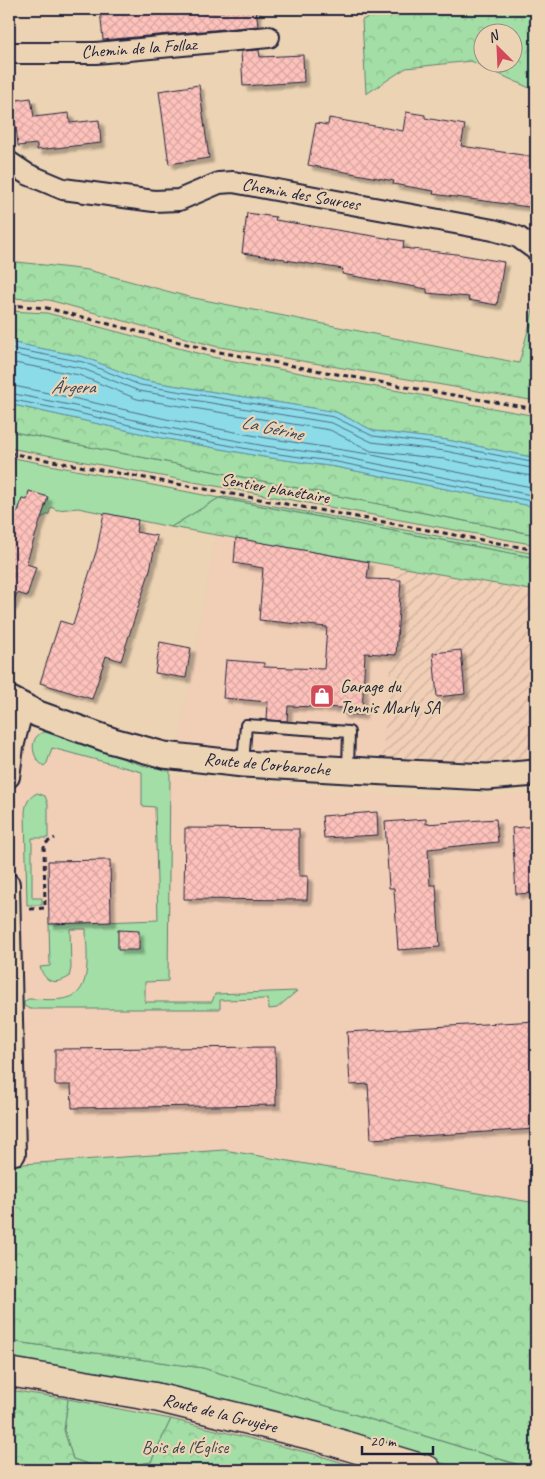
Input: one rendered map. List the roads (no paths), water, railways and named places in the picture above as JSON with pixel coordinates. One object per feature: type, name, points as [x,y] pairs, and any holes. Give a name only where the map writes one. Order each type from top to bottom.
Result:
[{"type":"main road","name":"Route de la Gruyère","points":[[9,1372],[164,1399],[318,1437],[427,1470]]},
{"type":"street","name":"Chemin de la Follaz","points":[[9,53],[96,52],[269,37]]},
{"type":"street","name":"Chemin des Sources","points":[[9,162],[27,174],[62,188],[154,201],[179,200],[219,183],[233,182],[493,230],[518,238],[536,250]]},
{"type":"street","name":"Route de Corbaroche","points":[[16,703],[38,714],[105,738],[164,755],[243,764],[487,777],[536,773]]},
{"type":"street","points":[[9,777],[16,703]]},
{"type":"street","points":[[9,884],[15,1154],[9,1155]]},
{"type":"lane","points":[[243,764],[246,725],[349,732],[348,770]]},
{"type":"water","name":"Ärgera","points":[[9,342],[84,357],[141,380],[336,412],[374,431],[447,440],[536,458],[536,507],[336,467],[264,457],[162,438],[9,404]]},
{"type":"place","name":"Garage du Tennis Marly SA","points":[[322,696]]},
{"type":"water label","name":"La Gérine","points":[[272,427]]},
{"type":"park label","name":"Bois de l'Église","points":[[185,1447]]}]
